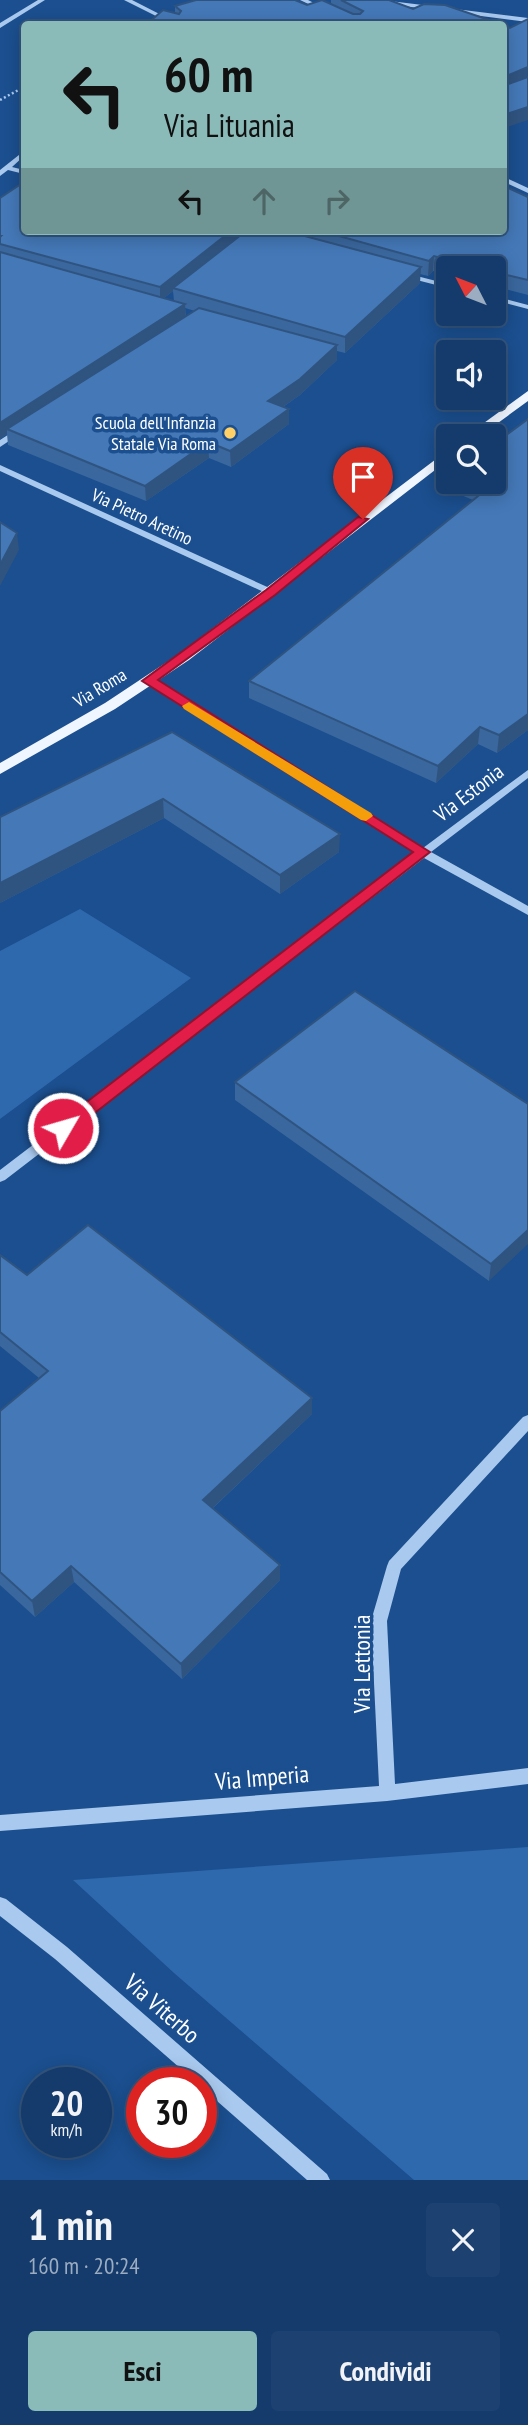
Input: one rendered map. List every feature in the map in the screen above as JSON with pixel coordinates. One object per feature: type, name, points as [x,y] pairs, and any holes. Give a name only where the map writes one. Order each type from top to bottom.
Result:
[{"type":"main road","points":[[488,424],[528,395]]},
{"type":"main road","name":"Via Roma","points":[[0,769],[149,681],[271,592],[436,463]]},
{"type":"street","points":[[0,26],[42,0]]},
{"type":"street","points":[[127,0],[169,21]]},
{"type":"street","points":[[303,0],[337,16]]},
{"type":"street","points":[[382,2],[528,20]]},
{"type":"street","points":[[0,174],[21,156]]},
{"type":"street","points":[[7,168],[21,172]]},
{"type":"street","points":[[507,180],[528,191]]},
{"type":"street","points":[[397,272],[436,283]]},
{"type":"street","points":[[506,301],[528,307]]},
{"type":"street","points":[[0,444],[23,429]]},
{"type":"street","name":"Via Pietro Aretino","points":[[0,468],[271,592]]},
{"type":"street","points":[[149,681],[422,852],[528,911]]},
{"type":"street","name":"Via Estonia","points":[[0,1177],[528,773]]},
{"type":"street","name":"Via Lettonia","points":[[387,1793],[379,1621],[394,1566],[528,1421]]},
{"type":"street","name":"Via Imperia","points":[[0,1823],[387,1793],[528,1776]]},
{"type":"street","name":"Via Viterbo","points":[[0,1905],[61,1953],[321,2180]]},
{"type":"path","points":[[0,100],[21,89]]},
{"type":"shaded area","points":[[80,909],[191,978],[0,1119],[0,951]]},
{"type":"shaded area","points":[[528,1847],[528,2180],[414,2180],[174,1973],[73,1880]]},
{"type":"building","points":[[196,0],[295,0],[307,5],[322,0],[353,14],[360,14],[363,11],[341,0],[389,0],[413,9],[424,4],[445,5],[492,21],[150,21],[163,10],[179,14],[181,11],[175,6]]},
{"type":"building","points":[[528,19],[528,67],[507,76],[507,26],[510,28]]},
{"type":"building","points":[[528,77],[528,107],[507,114],[507,85]]},
{"type":"building","points":[[21,184],[21,235],[226,235],[160,287],[0,244],[0,198]]},
{"type":"building","points":[[507,187],[528,197],[528,280],[506,275],[506,256],[434,256],[429,261],[335,235],[507,235]]},
{"type":"building","points":[[241,235],[301,235],[421,267],[345,337],[173,288]]},
{"type":"building","points":[[0,252],[185,304],[0,423]]},
{"type":"building","points":[[199,308],[337,345],[300,379],[268,401],[289,409],[230,451],[208,442],[145,486],[7,429]]},
{"type":"building","points":[[528,419],[528,714],[499,735],[480,727],[438,766],[249,681],[481,494],[506,494],[506,435]]},
{"type":"building","points":[[0,522],[17,533],[0,565]]},
{"type":"building","points":[[172,732],[340,834],[280,875],[163,799],[0,883],[0,817]]},
{"type":"building","points":[[355,991],[528,1104],[528,1230],[491,1264],[235,1082]]},
{"type":"building","points":[[88,1225],[312,1398],[203,1500],[280,1565],[181,1664],[71,1566],[32,1601],[0,1572],[0,1411],[48,1371],[0,1332],[0,1255],[27,1275]]},
{"type":"slow traffic","points":[[189,706],[366,816]]},
{"type":"place","name":"Scuola dell'Infanzia Statale Via Roma","points":[[230,433]]},
{"type":"route","points":[[63,1128],[422,852],[149,681],[271,592],[363,519]]}]
